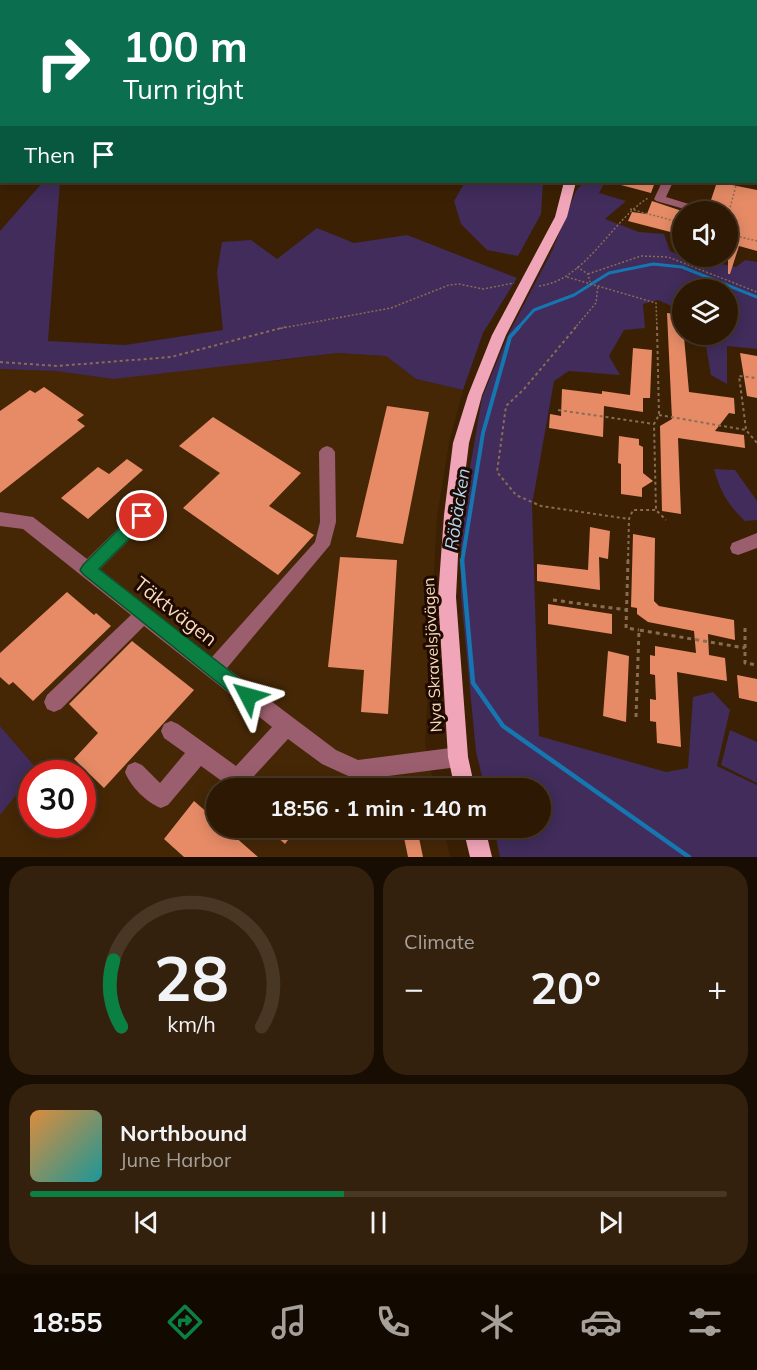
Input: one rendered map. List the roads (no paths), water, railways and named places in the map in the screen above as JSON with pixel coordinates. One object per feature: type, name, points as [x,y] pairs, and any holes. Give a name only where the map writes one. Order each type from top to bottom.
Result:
[{"type":"main road","name":"Nya Skravelsjövägen","points":[[463,778],[458,758],[447,597],[452,515],[461,443],[475,395],[499,335],[561,217],[570,183]]},
{"type":"main road","points":[[476,838],[481,857]]},
{"type":"street","points":[[667,184],[660,199],[672,202]]},
{"type":"street","points":[[214,669],[322,545],[328,522],[327,452]]},
{"type":"street","points":[[88,570],[142,516]]},
{"type":"street","name":"Täktvägen","points":[[0,519],[27,522],[329,757],[357,771],[458,758]]},
{"type":"street","points":[[738,548],[757,540]]},
{"type":"street","points":[[54,702],[144,614]]},
{"type":"street","points":[[171,732],[237,780],[287,726]]},
{"type":"street","points":[[135,772],[161,798],[199,752]]},
{"type":"waterway","name":"Röbäcken","points":[[517,329],[534,310],[574,295],[609,273],[653,264],[682,267],[757,297]]},
{"type":"waterway","name":"Röbäcken","points":[[462,561],[483,433],[510,337],[519,327]]},
{"type":"waterway","name":"Röbäcken","points":[[462,561],[473,683],[503,726],[689,857]]}]
